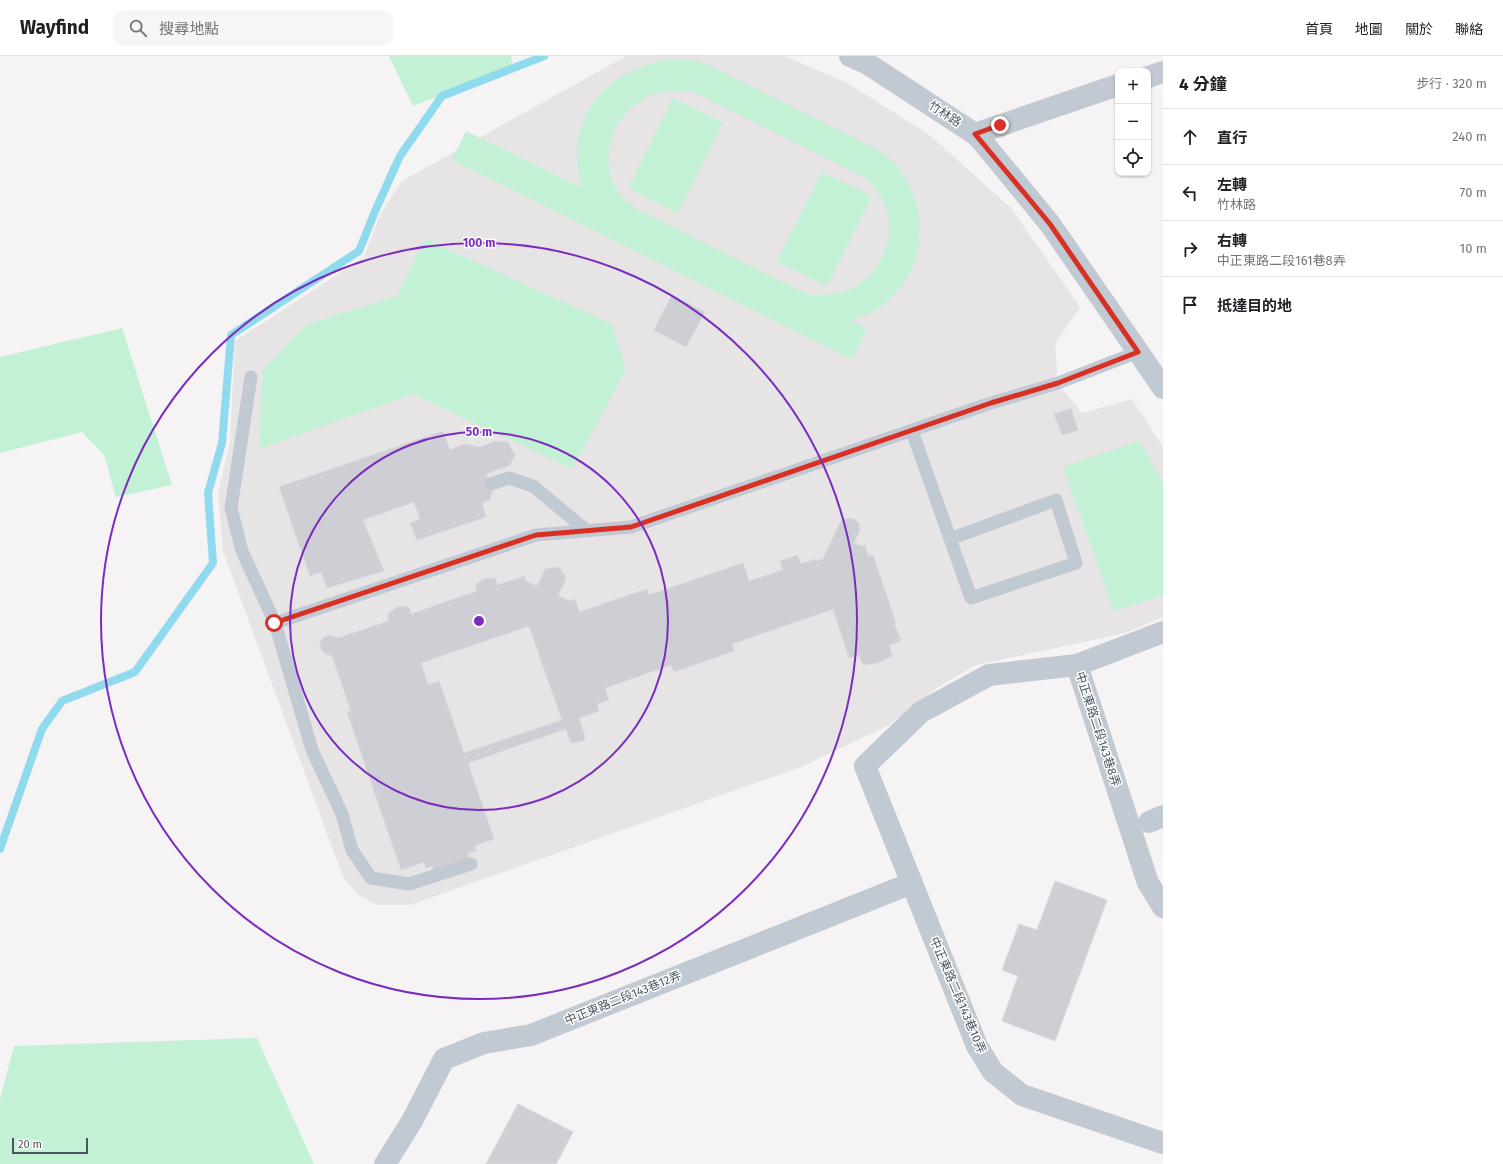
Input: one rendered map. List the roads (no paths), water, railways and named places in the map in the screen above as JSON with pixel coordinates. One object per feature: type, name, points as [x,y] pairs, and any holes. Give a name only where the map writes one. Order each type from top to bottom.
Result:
[{"type":"street","name":"竹林路","points":[[850,56],[868,64],[975,134],[1050,224],[1163,388]]},
{"type":"street","points":[[1151,76],[1163,72]]},
{"type":"street","points":[[975,134],[1115,86]]},
{"type":"street","points":[[1077,665],[1163,632]]},
{"type":"street","name":"中正東路二段143巷8弄","points":[[865,766],[921,712],[989,675],[1077,665],[1148,884],[1163,907]]},
{"type":"street","name":"中正東路二段143巷10弄","points":[[865,766],[977,1046],[993,1072],[1022,1095],[1163,1143]]},
{"type":"street","name":"中正東路二段143巷12弄","points":[[385,1164],[412,1120],[444,1059],[484,1043],[531,1034],[912,884]]},
{"type":"lane","points":[[274,623],[536,535],[631,527],[991,403],[1058,383],[1138,352]]},
{"type":"lane","points":[[251,377],[231,508],[242,551],[274,623],[312,750],[342,814],[352,850],[371,878],[410,884],[472,864]]},
{"type":"lane","points":[[912,431],[950,539],[971,598],[1076,563],[1056,500],[950,539]]},
{"type":"lane","points":[[491,484],[509,478],[533,486],[587,531]]},
{"type":"waterway","points":[[0,849],[42,729],[62,701],[135,672],[213,563],[208,493],[222,443],[231,335],[359,251],[400,156],[442,96],[544,56]]}]
